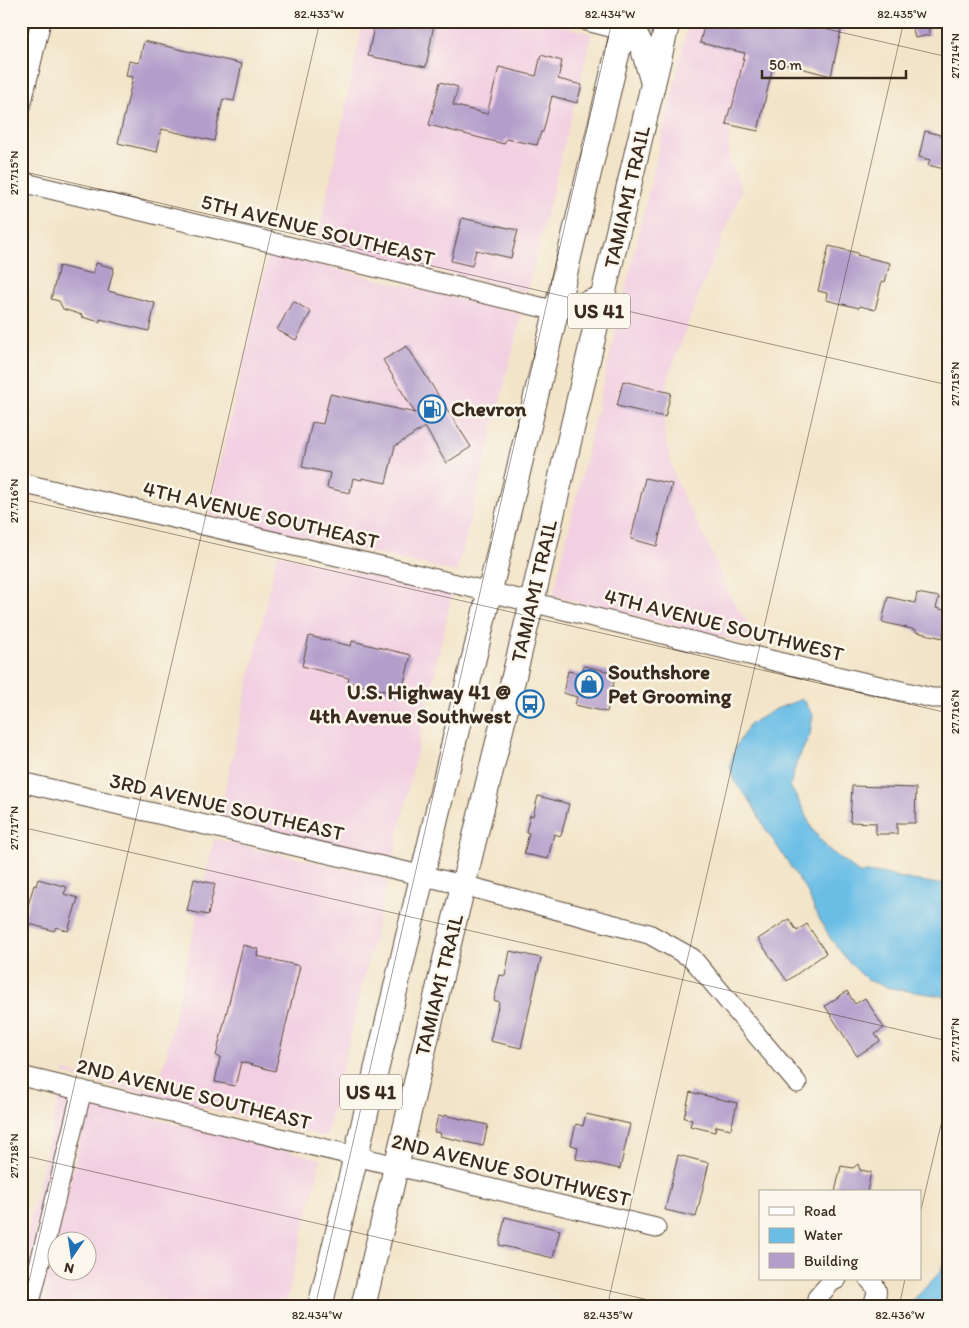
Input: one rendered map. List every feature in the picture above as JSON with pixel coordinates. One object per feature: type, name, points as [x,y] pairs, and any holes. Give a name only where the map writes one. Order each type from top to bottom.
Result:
[{"type":"main road","name":"TAMIAMI TRAIL","points":[[363,1307],[532,602],[668,21]]},
{"type":"main road","points":[[624,26],[637,37],[643,49],[653,84]]},
{"type":"main road","name":"TAMIAMI TRAIL","points":[[320,1307],[624,26]]},
{"type":"street","points":[[21,106],[41,21]]},
{"type":"street","points":[[588,21],[624,26]]},
{"type":"street","name":"5TH AVENUE SOUTHEAST","points":[[21,182],[557,311]]},
{"type":"street","points":[[557,311],[603,295]]},
{"type":"street","name":"4TH AVENUE SOUTHEAST","points":[[21,483],[490,592]]},
{"type":"street","name":"4TH AVENUE SOUTHWEST","points":[[490,592],[832,675],[932,698],[948,698]]},
{"type":"street","name":"3RD AVENUE SOUTHEAST","points":[[21,782],[463,885],[649,934],[692,958],[797,1083]]},
{"type":"street","name":"2ND AVENUE SOUTHEAST","points":[[21,1076],[356,1156]]},
{"type":"street","points":[[29,1307],[82,1090]]},
{"type":"street","name":"2ND AVENUE SOUTHWEST","points":[[356,1156],[656,1228]]},
{"type":"street","points":[[817,1298],[835,1280]]},
{"type":"street","points":[[870,1280],[875,1286],[877,1294],[872,1307]]},
{"type":"shaded area","points":[[363,21],[541,21],[592,34],[527,292],[275,231],[318,240]]},
{"type":"shaded area","points":[[689,21],[861,21],[812,53],[785,60],[741,97],[730,127],[729,158],[742,191],[699,294],[668,378],[664,430],[673,472],[684,499],[705,537],[728,593],[757,638],[755,645],[553,596]]},
{"type":"shaded area","points":[[269,253],[522,314],[457,572],[208,515]]},
{"type":"shaded area","points":[[277,554],[452,594],[393,858],[219,817]]},
{"type":"shaded area","points":[[214,839],[388,879],[326,1137],[64,1074],[65,1071],[158,1091]]},
{"type":"shaded area","points":[[59,1096],[70,1099],[21,1295],[21,1259]]},
{"type":"shaded area","points":[[89,1103],[321,1159],[285,1307],[39,1307],[48,1270],[48,1280],[98,1280],[98,1230],[58,1230]]},
{"type":"water","points":[[802,699],[813,715],[810,734],[796,764],[790,786],[812,829],[828,849],[859,873],[881,873],[940,884],[948,877],[948,997],[890,988],[867,980],[848,961],[831,939],[815,911],[808,893],[765,828],[751,802],[734,781],[730,765],[736,746],[750,724],[776,709]]},
{"type":"water","points":[[948,1252],[948,1307],[907,1307],[940,1272]]},
{"type":"building","points":[[375,21],[420,21],[434,24],[426,67],[368,56]]},
{"type":"building","points":[[705,21],[798,21],[818,26],[819,21],[843,21],[831,76],[774,61],[758,131],[726,124],[730,108],[732,108],[745,53],[700,43]]},
{"type":"building","points":[[911,21],[927,21],[930,35],[915,38]]},
{"type":"building","points":[[144,41],[242,64],[234,101],[223,99],[214,141],[162,129],[157,152],[118,143],[133,77],[126,76],[129,61],[139,63]]},
{"type":"building","points":[[541,55],[562,61],[558,79],[582,85],[577,103],[552,96],[543,132],[541,132],[537,145],[506,139],[504,144],[429,125],[440,82],[458,87],[453,105],[487,114],[499,67],[536,76]]},
{"type":"building","points":[[925,131],[948,137],[948,170],[928,165],[930,160],[919,157]]},
{"type":"building","points":[[462,218],[518,230],[511,258],[476,250],[472,266],[451,261]]},
{"type":"building","points":[[829,246],[890,263],[885,282],[882,281],[875,310],[826,300],[827,293],[818,291]]},
{"type":"building","points":[[96,263],[114,268],[108,291],[155,303],[149,331],[100,319],[100,322],[82,317],[82,315],[63,309],[59,301],[51,299],[59,266],[93,274]]},
{"type":"building","points":[[293,301],[311,312],[296,340],[277,330]]},
{"type":"building","points":[[407,346],[471,447],[446,463],[425,427],[395,446],[386,483],[353,478],[350,493],[327,488],[330,473],[302,467],[312,422],[323,424],[330,394],[415,413],[383,360]]},
{"type":"building","points":[[623,381],[671,393],[665,417],[617,406]]},
{"type":"building","points":[[645,478],[672,484],[657,546],[631,539]]},
{"type":"building","points":[[917,593],[939,597],[936,608],[948,611],[943,638],[882,622],[888,597],[915,603]]},
{"type":"building","points":[[309,636],[351,646],[352,641],[411,655],[401,695],[348,682],[349,678],[302,666]]},
{"type":"building","name":"Southshore Pet Grooming","points":[[584,666],[616,673],[607,712],[575,705],[577,697],[563,693],[568,671],[582,674]]},
{"type":"building","points":[[852,786],[916,788],[915,823],[897,823],[897,834],[876,834],[876,823],[850,822]]},
{"type":"building","points":[[538,796],[569,804],[561,836],[554,834],[548,859],[524,854],[529,833],[526,832],[530,815],[533,816]]},
{"type":"building","points":[[38,879],[67,887],[64,894],[78,898],[68,931],[56,927],[54,931],[23,922],[34,885],[36,886]]},
{"type":"building","points":[[194,879],[215,884],[208,915],[187,911]]},
{"type":"building","points":[[789,919],[797,931],[807,924],[826,953],[787,981],[758,939]]},
{"type":"building","points":[[243,945],[258,949],[257,956],[300,966],[275,1071],[241,1062],[235,1086],[215,1082],[220,1057],[216,1056]]},
{"type":"building","points":[[510,951],[541,958],[521,1048],[490,1041],[499,1002],[494,1000],[500,975],[505,976]]},
{"type":"building","points":[[847,991],[855,1004],[865,998],[884,1028],[875,1034],[880,1041],[857,1056],[825,1006]]},
{"type":"building","points":[[690,1092],[737,1103],[731,1129],[716,1126],[715,1132],[690,1126],[692,1120],[684,1118]]},
{"type":"building","points":[[586,1114],[630,1124],[620,1169],[576,1159],[578,1147],[571,1145],[576,1124],[583,1126]]},
{"type":"building","points":[[444,1115],[488,1125],[483,1146],[440,1136],[441,1133],[434,1132],[438,1116],[443,1117]]},
{"type":"building","points":[[678,1155],[709,1163],[696,1217],[665,1210]]},
{"type":"building","points":[[858,1164],[860,1170],[871,1172],[867,1190],[835,1190],[841,1166],[853,1168]]},
{"type":"building","points":[[505,1217],[560,1230],[553,1258],[499,1245]]},
{"type":"place","name":"Chevron","points":[[432,409]]},
{"type":"place","name":"Southshore Pet Grooming","points":[[589,684]]},
{"type":"place","name":"U.S. Highway 41 @ 4th Avenue Southwest","points":[[530,704]]}]
